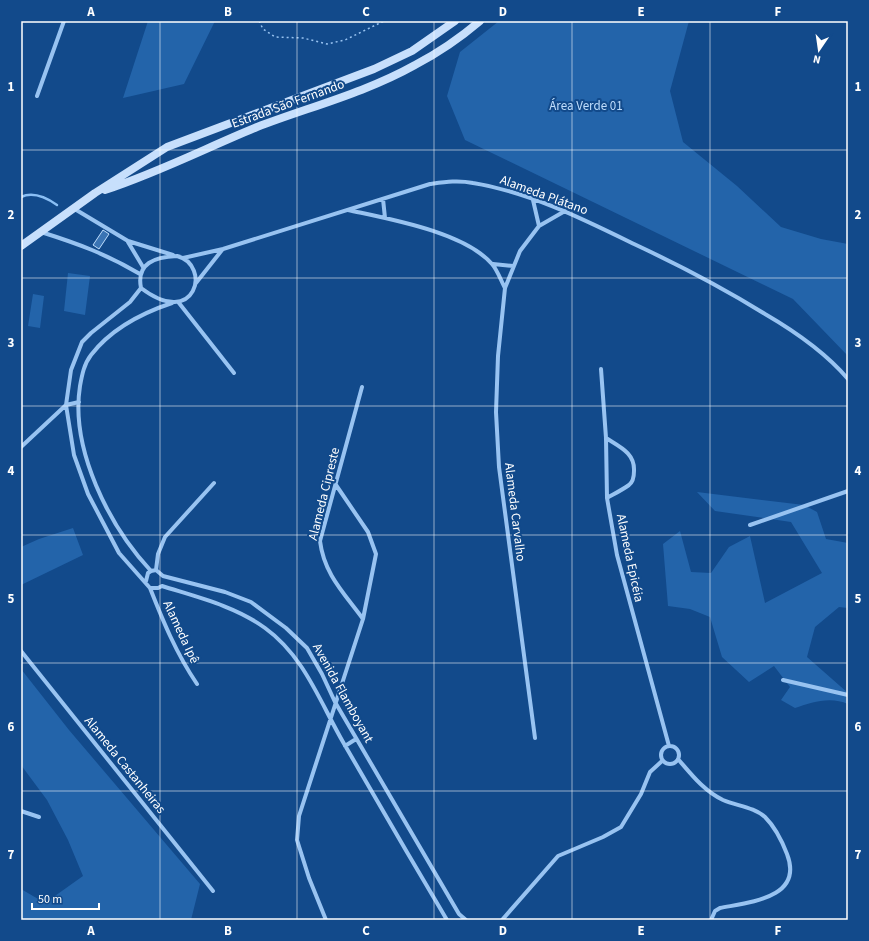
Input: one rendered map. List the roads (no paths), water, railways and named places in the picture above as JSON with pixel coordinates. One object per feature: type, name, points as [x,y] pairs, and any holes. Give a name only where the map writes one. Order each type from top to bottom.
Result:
[{"type":"main road","name":"Estrada São Fernando","points":[[21,246],[95,193],[167,147],[374,69],[412,51],[455,21]]},
{"type":"main road","name":"Estrada São Fernando","points":[[95,193],[132,181],[209,146],[372,85],[414,66],[444,48],[480,21]]},
{"type":"street","points":[[38,96],[64,21]]},
{"type":"street","name":"Alameda Plátano","points":[[183,258],[223,249],[430,184],[459,181],[497,188],[565,211],[685,268],[742,299],[808,341],[827,356],[848,379]]},
{"type":"street","points":[[383,198],[385,218]]},
{"type":"street","points":[[533,200],[539,226],[565,211]]},
{"type":"street","points":[[73,208],[128,241],[183,258],[191,265],[195,274],[196,283]]},
{"type":"street","points":[[348,210],[385,218],[456,240],[470,246],[493,264],[505,288]]},
{"type":"street","name":"Alameda Carvalho","points":[[535,738],[499,466],[496,396],[498,356],[505,288],[513,266],[524,245],[539,226]]},
{"type":"street","points":[[41,232],[86,246],[108,256],[140,274]]},
{"type":"street","points":[[128,241],[143,267]]},
{"type":"street","points":[[141,288],[156,297],[172,303],[179,303],[189,297],[196,283],[223,249]]},
{"type":"street","points":[[150,588],[146,581],[119,553],[88,494],[74,455],[66,405],[71,370],[82,342],[130,302],[141,288],[140,274],[143,267],[155,260],[177,256]]},
{"type":"street","points":[[493,264],[513,266]]},
{"type":"street","name":"Avenida Flamboyant","points":[[172,303],[145,312],[108,338],[95,351],[85,366],[82,376],[79,417],[85,454],[105,504],[127,541],[153,571],[163,576],[225,592],[251,602],[286,628],[307,648],[356,739],[459,914],[466,920]]},
{"type":"street","points":[[179,303],[234,373]]},
{"type":"street","name":"Alameda Epicéia","points":[[601,369],[606,438],[607,498],[617,556],[669,746]]},
{"type":"street","name":"Alameda Cipreste","points":[[362,387],[320,541],[322,556],[327,571],[363,619]]},
{"type":"street","points":[[21,447],[66,405],[79,402]]},
{"type":"street","points":[[606,438],[628,452],[633,461],[634,468],[634,474],[630,484],[607,498]]},
{"type":"street","points":[[146,581],[148,573],[153,571],[165,537],[214,483]]},
{"type":"street","points":[[326,920],[309,878],[297,840],[299,816],[363,619],[376,554],[374,543],[368,532],[336,485]]},
{"type":"street","points":[[750,525],[848,491]]},
{"type":"street","points":[[162,586],[164,581],[163,576]]},
{"type":"street","name":"Avenida Flamboyant","points":[[150,588],[158,588],[162,586],[215,602],[241,614],[265,628],[290,651],[307,675],[345,746],[447,920]]},
{"type":"street","name":"Alameda Ipê","points":[[150,588],[182,663],[197,684]]},
{"type":"street","name":"Alameda Castanheiras","points":[[21,651],[213,891]]},
{"type":"street","points":[[783,680],[848,695]]},
{"type":"street","points":[[345,746],[356,739]]},
{"type":"street","points":[[662,761],[661,751],[669,746],[673,747],[677,750],[678,759],[703,787],[722,799],[750,808],[765,817],[783,842],[791,872],[788,882],[782,888],[762,900],[720,908],[714,911],[711,920]]},
{"type":"street","points":[[662,761],[670,764],[678,759]]},
{"type":"street","points":[[502,920],[542,872],[558,856],[603,837],[621,827],[641,794],[650,772],[662,761]]},
{"type":"street","points":[[21,811],[39,817]]},
{"type":"waterway","points":[[21,197],[26,195],[40,196],[57,205]]},
{"type":"park label","name":"Área Verde 01","points":[[586,106]]}]
